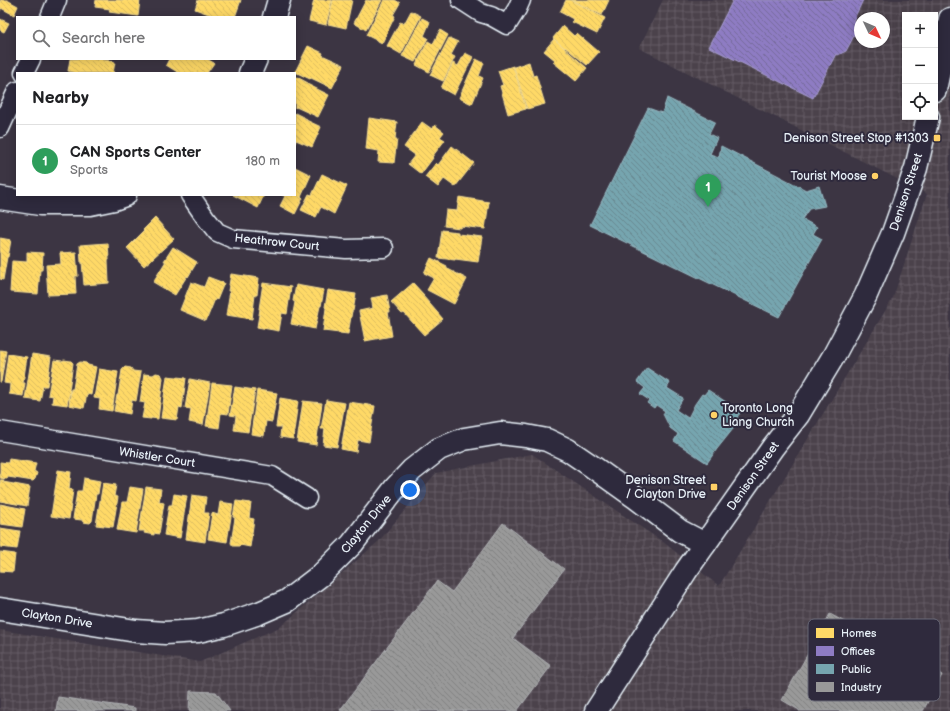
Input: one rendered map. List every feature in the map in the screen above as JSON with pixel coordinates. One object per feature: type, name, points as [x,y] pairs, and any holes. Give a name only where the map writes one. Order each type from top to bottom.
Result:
[{"type":"street","points":[[50,16],[57,0]]},
{"type":"street","points":[[274,16],[279,0]]},
{"type":"street","points":[[461,0],[481,13],[491,16],[507,25],[521,0]]},
{"type":"street","points":[[936,84],[950,19]]},
{"type":"street","points":[[24,72],[30,60]]},
{"type":"street","points":[[250,72],[256,60]]},
{"type":"street","points":[[0,128],[16,93]]},
{"type":"street","name":"Denison Street","points":[[596,711],[705,544],[773,447],[798,415],[833,357],[866,295],[893,233],[916,168],[927,120]]},
{"type":"street","points":[[0,198],[40,204],[90,204],[122,196]]},
{"type":"street","name":"Heathrow Court","points":[[191,196],[217,232],[234,239],[346,249],[384,248]]},
{"type":"street","name":"Whistler Court","points":[[0,431],[272,476],[307,498]]},
{"type":"street","name":"Clayton Drive","points":[[0,609],[136,631],[165,633],[198,631],[224,625],[259,613],[287,601],[321,575],[352,544],[396,487],[412,470],[439,449],[464,439],[500,434],[526,436],[547,440],[568,450],[680,531],[705,544]]},
{"type":"shaded area","points":[[663,0],[950,0],[950,711],[0,711],[0,630],[200,662],[280,627],[379,541],[436,473],[532,454],[663,542],[719,586],[893,298],[927,194],[639,48]]},
{"type":"building: Homes","points":[[0,0],[7,0],[18,6],[14,15],[1,8],[0,11]]},
{"type":"building: Homes","points":[[96,0],[140,0],[138,16],[109,12],[110,9],[95,7]]},
{"type":"building: Homes","points":[[198,0],[241,0],[235,16],[214,16],[195,9]]},
{"type":"building: Homes","points":[[314,0],[332,0],[326,25],[309,21]]},
{"type":"building: Homes","points":[[333,0],[352,0],[346,28],[328,24]]},
{"type":"building: Homes","points":[[366,0],[382,0],[366,30],[354,23]]},
{"type":"building: Homes","points":[[384,0],[395,0],[400,3],[393,15],[395,16],[382,43],[366,35]]},
{"type":"building: Homes","points":[[566,0],[570,0],[605,18],[597,34],[572,22],[573,19],[560,12]]},
{"type":"building: Homes","points":[[571,0],[609,0],[602,15]]},
{"type":"building: Homes","points":[[411,11],[421,16],[401,54],[387,46],[400,22],[404,24]]},
{"type":"building: Homes","points":[[422,18],[430,22],[424,36],[428,38],[415,62],[402,56]]},
{"type":"building: Homes","points":[[0,19],[9,23],[4,32],[0,30]]},
{"type":"building: Homes","points":[[563,26],[574,36],[577,33],[599,52],[587,65],[553,38]]},
{"type":"building: Homes","points":[[440,30],[448,35],[429,72],[416,65],[428,41],[433,44]]},
{"type":"building: Homes","points":[[449,38],[458,42],[451,55],[455,57],[443,81],[430,75]]},
{"type":"building: Homes","points":[[554,39],[587,68],[576,81],[553,62],[555,60],[544,51]]},
{"type":"building: Homes","points":[[308,46],[323,53],[322,55],[344,65],[332,88],[295,72]]},
{"type":"building: Homes","points":[[465,53],[473,57],[454,95],[441,88],[453,63],[458,66]]},
{"type":"building: Homes","points":[[476,59],[484,63],[479,76],[483,78],[472,104],[459,98]]},
{"type":"building: Homes","points":[[70,60],[105,60],[115,62],[113,72],[68,71]]},
{"type":"building: Homes","points":[[168,60],[209,60],[214,63],[208,72],[177,72],[166,65]]},
{"type":"building: Homes","points":[[529,62],[533,76],[536,75],[545,104],[527,109],[514,67]]},
{"type":"building: Homes","points":[[513,66],[526,109],[508,114],[500,86],[503,85],[498,71]]},
{"type":"building: Homes","points":[[296,77],[329,95],[318,117],[296,107]]},
{"type":"building: Homes","points":[[296,114],[321,127],[312,147],[296,140]]},
{"type":"building: Homes","points":[[369,118],[397,122],[395,139],[397,139],[394,163],[378,162],[379,151],[366,149]]},
{"type":"building: Homes","points":[[422,122],[432,129],[435,125],[444,132],[440,137],[445,140],[421,174],[408,164],[415,155],[404,147]]},
{"type":"building: Homes","points":[[452,146],[474,163],[455,187],[444,179],[438,187],[425,177],[436,163],[438,165]]},
{"type":"building: Homes","points":[[296,168],[311,175],[301,197],[303,198],[295,214],[280,206],[285,196],[296,196]]},
{"type":"building: Homes","points":[[322,174],[347,186],[334,214],[321,207],[316,217],[301,210],[309,194],[312,195]]},
{"type":"building: Homes","points":[[235,196],[264,196],[258,208]]},
{"type":"building: Homes","points":[[459,197],[489,202],[485,229],[461,226],[460,228],[444,226],[446,210],[457,211]]},
{"type":"building: Homes","points":[[155,218],[174,239],[144,266],[127,248]]},
{"type":"building: Homes","points":[[442,230],[482,237],[478,262],[438,258]]},
{"type":"building: Homes","points":[[0,238],[11,240],[3,280],[0,279]]},
{"type":"building: Homes","points":[[108,243],[109,283],[84,285],[80,245]]},
{"type":"building: Homes","points":[[173,247],[197,262],[175,295],[153,282]]},
{"type":"building: Homes","points":[[27,252],[43,253],[38,294],[10,292],[12,261],[27,262]]},
{"type":"building: Homes","points":[[76,252],[78,276],[75,276],[76,294],[48,295],[46,265],[61,264],[60,253]]},
{"type":"building: Homes","points":[[431,258],[467,279],[454,304],[427,290],[434,278],[424,273]]},
{"type":"building: Homes","points":[[231,274],[259,278],[252,319],[226,315]]},
{"type":"building: Homes","points":[[208,277],[224,283],[217,300],[215,299],[206,321],[180,310],[191,282],[204,287]]},
{"type":"building: Homes","points":[[263,283],[291,287],[287,314],[282,313],[279,331],[257,327]]},
{"type":"building: Homes","points":[[413,283],[443,319],[424,335],[404,313],[402,314],[391,302]]},
{"type":"building: Homes","points":[[296,285],[324,290],[315,329],[291,324]]},
{"type":"building: Homes","points":[[328,290],[356,294],[348,334],[323,331]]},
{"type":"building: Homes","points":[[387,295],[392,336],[365,341],[359,311],[373,308],[371,298]]},
{"type":"building: Homes","points":[[0,350],[6,351],[1,382],[0,382]]},
{"type":"building: Homes","points":[[8,354],[27,357],[23,383],[25,383],[23,396],[9,394],[10,384],[4,383]]},
{"type":"building: Homes","points":[[32,354],[51,357],[47,386],[43,386],[40,401],[25,399]]},
{"type":"building: Homes","points":[[54,360],[71,361],[73,363],[67,405],[52,403],[53,396],[48,395]]},
{"type":"building: Homes","points":[[80,362],[96,367],[91,395],[87,394],[84,408],[69,405],[77,364]]},
{"type":"building: Homes","points":[[125,367],[131,368],[133,371],[141,372],[136,401],[132,400],[130,414],[114,411],[122,370]]},
{"type":"building: Homes","points":[[99,369],[118,372],[112,411],[99,409],[100,399],[94,398]]},
{"type":"building: Homes","points":[[156,373],[161,374],[163,378],[158,419],[142,418],[145,403],[140,402],[144,374],[153,375]]},
{"type":"building: Homes","points":[[167,376],[186,378],[182,408],[179,407],[177,420],[161,418]]},
{"type":"building: Homes","points":[[190,379],[210,383],[203,425],[189,422],[191,409],[185,408]]},
{"type":"building: Homes","points":[[212,383],[232,385],[228,414],[221,413],[219,428],[206,426]]},
{"type":"building: Homes","points":[[235,387],[255,390],[248,432],[234,430],[236,416],[230,415]]},
{"type":"building: Homes","points":[[257,390],[277,393],[272,422],[266,421],[264,436],[251,434]]},
{"type":"building: Homes","points":[[280,398],[298,401],[293,439],[280,437],[281,427],[276,427]]},
{"type":"building: Homes","points":[[326,400],[345,403],[337,447],[323,445],[325,429],[321,429]]},
{"type":"building: Homes","points":[[303,401],[322,403],[316,445],[297,442]]},
{"type":"building: Homes","points":[[349,402],[375,406],[369,442],[358,440],[356,452],[341,449]]},
{"type":"building: Homes","points":[[9,459],[36,463],[34,471],[37,473],[35,479],[33,481],[8,477],[7,479],[0,478],[0,462],[8,463]]},
{"type":"building: Homes","points":[[58,470],[71,472],[69,489],[73,490],[69,519],[51,516]]},
{"type":"building: Homes","points":[[84,478],[100,481],[98,494],[96,494],[92,521],[90,523],[73,519],[77,491],[82,491]]},
{"type":"building: Homes","points":[[0,480],[4,480],[3,482],[30,487],[27,506],[0,501]]},
{"type":"building: Homes","points":[[103,483],[116,485],[114,496],[118,497],[113,527],[96,525]]},
{"type":"building: Homes","points":[[130,487],[143,489],[136,533],[117,530],[122,502],[127,502]]},
{"type":"building: Homes","points":[[146,487],[161,489],[159,502],[164,503],[159,534],[154,533],[154,535],[144,533],[145,531],[139,531]]},
{"type":"building: Homes","points":[[174,494],[187,496],[180,538],[164,535],[169,505],[172,505]]},
{"type":"building: Homes","points":[[192,495],[206,497],[204,513],[209,513],[205,542],[186,539]]},
{"type":"building: Homes","points":[[236,501],[251,503],[249,518],[254,519],[250,547],[240,545],[233,546],[231,543]]},
{"type":"building: Homes","points":[[220,502],[233,504],[227,542],[208,539],[212,513],[218,515]]},
{"type":"building: Homes","points":[[0,504],[25,509],[22,527],[0,524]]},
{"type":"building: Homes","points":[[0,528],[20,531],[17,549],[0,547]]},
{"type":"building: Homes","points":[[0,552],[15,554],[13,572],[0,571]]},
{"type":"building: Offices","points":[[733,0],[863,0],[857,12],[854,12],[854,36],[846,51],[838,55],[836,54],[813,98],[709,47]]},
{"type":"building: Public","points":[[667,98],[715,122],[709,134],[717,138],[710,154],[719,157],[721,146],[806,190],[819,186],[825,206],[809,209],[802,219],[817,227],[813,234],[822,239],[779,317],[590,225],[648,108],[662,113]]},
{"type":"building: Public","name":"Toronto Long Liang Church","points":[[647,368],[670,383],[667,388],[683,398],[676,410],[688,418],[702,394],[704,395],[708,390],[741,412],[737,417],[740,419],[707,463],[674,441],[678,434],[670,428],[663,414],[665,411],[656,405],[654,408],[647,403],[649,400],[640,394],[645,388],[637,382]]},
{"type":"building: Industry","points":[[503,523],[564,569],[513,638],[551,666],[517,711],[341,711],[340,710],[437,581],[452,592]]},
{"type":"building: Industry","points":[[830,614],[839,619],[827,619]]},
{"type":"building: Industry","points":[[808,653],[808,701],[928,701],[923,711],[799,711],[782,700]]},
{"type":"building: Industry","points":[[190,691],[216,692],[230,711],[189,711]]},
{"type":"building: Industry","points":[[58,697],[135,708],[135,711],[56,711]]},
{"type":"place","name":"Denison Street Stop #1303","points":[[937,138]]},
{"type":"place","name":"Tourist Moose","points":[[875,176]]},
{"type":"place","name":"CAN Sports Center","points":[[708,207]]},
{"type":"place","name":"Toronto Long Liang Church","points":[[714,415]]},
{"type":"place","name":"Denison Street / Clayton Drive","points":[[714,487]]}]
